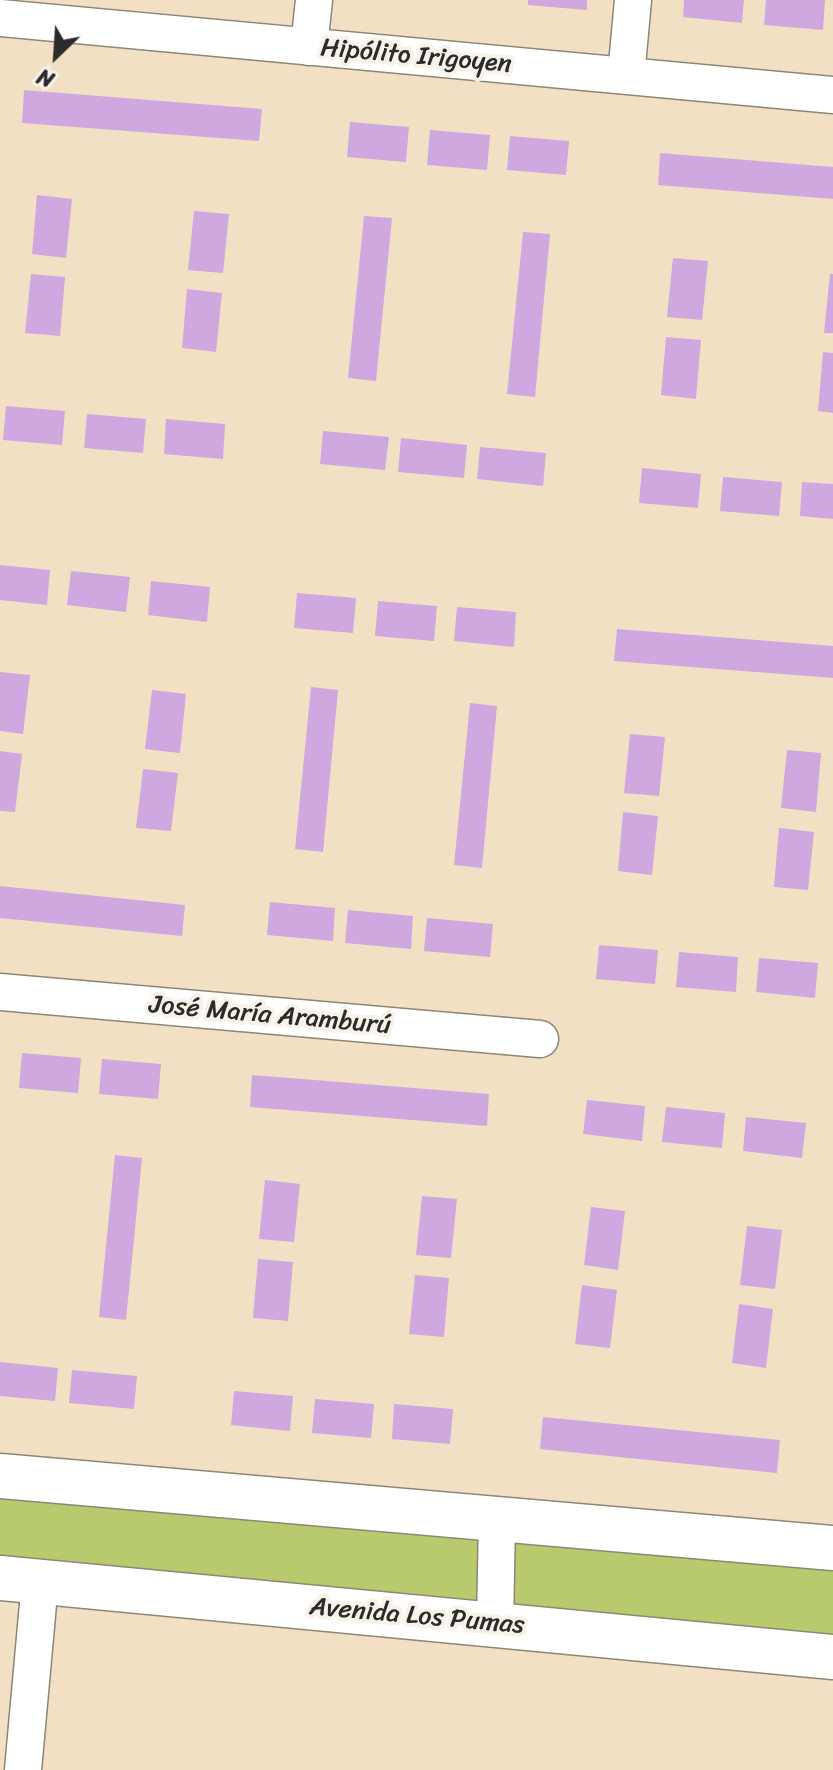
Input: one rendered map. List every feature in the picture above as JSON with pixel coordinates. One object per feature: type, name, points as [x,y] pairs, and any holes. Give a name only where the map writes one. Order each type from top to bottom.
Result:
[{"type":"main road","points":[[0,1476],[833,1548]]},
{"type":"main road","name":"Avenida Los Pumas","points":[[20,1580],[833,1657]]},
{"type":"street","points":[[309,47],[314,0]]},
{"type":"street","points":[[626,76],[633,0]]},
{"type":"street","name":"Hipólito Irigoyen","points":[[0,18],[833,95]]},
{"type":"street","name":"José María Aramburú","points":[[0,992],[540,1039]]},
{"type":"street","points":[[495,1625],[497,1519]]},
{"type":"street","points":[[20,1580],[23,1770]]},
{"type":"green space","points":[[0,1476],[833,1548],[833,1653],[0,1575]]},
{"type":"building","points":[[528,0],[587,0],[587,10],[528,5]]},
{"type":"building","points":[[684,0],[744,0],[742,23],[683,17]]},
{"type":"building","points":[[766,0],[825,0],[823,30],[764,25]]},
{"type":"building","points":[[24,90],[262,109],[259,141],[22,123]]},
{"type":"building","points":[[350,122],[409,127],[406,162],[347,157]]},
{"type":"building","points":[[430,130],[490,135],[487,170],[427,165]]},
{"type":"building","points":[[510,136],[569,141],[566,175],[507,170]]},
{"type":"building","points":[[660,153],[833,167],[833,199],[658,185]]},
{"type":"building","points":[[37,195],[72,199],[66,258],[32,254]]},
{"type":"building","points":[[194,211],[229,214],[223,273],[188,270]]},
{"type":"building","points":[[364,216],[392,218],[376,381],[348,378]]},
{"type":"building","points":[[523,232],[550,234],[535,397],[507,394]]},
{"type":"building","points":[[673,258],[708,261],[702,320],[667,317]]},
{"type":"building","points":[[31,274],[65,277],[60,336],[25,333]]},
{"type":"building","points":[[830,274],[833,274],[833,333],[824,333]]},
{"type":"building","points":[[187,289],[222,293],[216,352],[182,348]]},
{"type":"building","points":[[666,337],[701,340],[696,399],[661,395]]},
{"type":"building","points":[[823,352],[833,353],[833,413],[818,411]]},
{"type":"building","points":[[6,406],[65,411],[62,445],[3,440]]},
{"type":"building","points":[[87,414],[146,419],[143,453],[84,448]]},
{"type":"building","points":[[166,419],[225,424],[223,459],[164,454]]},
{"type":"building","points":[[323,431],[389,437],[385,470],[320,464]]},
{"type":"building","points":[[401,438],[467,445],[464,478],[398,472]]},
{"type":"building","points":[[480,447],[546,453],[543,486],[477,479]]},
{"type":"building","points":[[642,468],[701,474],[698,508],[639,503]]},
{"type":"building","points":[[723,477],[782,482],[779,516],[720,511]]},
{"type":"building","points":[[802,482],[833,484],[833,519],[800,516]]},
{"type":"building","points":[[0,565],[50,570],[47,605],[0,600]]},
{"type":"building","points":[[71,571],[130,577],[126,612],[67,605]]},
{"type":"building","points":[[151,581],[210,587],[207,622],[148,615]]},
{"type":"building","points":[[297,593],[356,598],[353,633],[294,628]]},
{"type":"building","points":[[378,601],[437,606],[434,641],[375,636]]},
{"type":"building","points":[[457,607],[516,612],[514,647],[454,641]]},
{"type":"building","points":[[617,629],[833,646],[833,678],[614,661]]},
{"type":"building","points":[[0,672],[30,675],[23,734],[0,731]]},
{"type":"building","points":[[311,687],[338,690],[323,852],[295,849]]},
{"type":"building","points":[[152,690],[186,694],[180,753],[145,749]]},
{"type":"building","points":[[470,703],[497,706],[482,868],[454,865]]},
{"type":"building","points":[[630,734],[665,737],[659,796],[624,793]]},
{"type":"building","points":[[787,750],[821,753],[816,812],[781,808]]},
{"type":"building","points":[[0,751],[22,754],[15,812],[0,811]]},
{"type":"building","points":[[143,769],[178,773],[171,831],[136,828]]},
{"type":"building","points":[[623,812],[658,816],[652,875],[618,871]]},
{"type":"building","points":[[779,828],[814,832],[808,890],[774,887]]},
{"type":"building","points":[[0,886],[185,905],[182,936],[0,918]]},
{"type":"building","points":[[270,902],[335,908],[333,941],[267,935]]},
{"type":"building","points":[[348,910],[413,916],[411,949],[345,943]]},
{"type":"building","points":[[427,918],[493,924],[490,957],[424,951]]},
{"type":"building","points":[[599,945],[658,950],[655,984],[596,979]]},
{"type":"building","points":[[679,952],[738,957],[736,992],[676,987]]},
{"type":"building","points":[[759,958],[818,963],[815,998],[756,992]]},
{"type":"building","points":[[22,1053],[81,1058],[78,1093],[19,1088]]},
{"type":"building","points":[[102,1059],[161,1064],[158,1099],[99,1094]]},
{"type":"building","points":[[252,1075],[489,1094],[487,1126],[250,1107]]},
{"type":"building","points":[[587,1100],[645,1106],[642,1141],[583,1134]]},
{"type":"building","points":[[666,1107],[725,1113],[722,1148],[662,1142]]},
{"type":"building","points":[[746,1117],[806,1123],[802,1158],[743,1151]]},
{"type":"building","points":[[115,1155],[142,1158],[126,1320],[99,1317]]},
{"type":"building","points":[[265,1180],[300,1184],[294,1242],[259,1239]]},
{"type":"building","points":[[422,1196],[457,1199],[451,1258],[416,1255]]},
{"type":"building","points":[[591,1207],[625,1211],[618,1270],[584,1265]]},
{"type":"building","points":[[747,1226],[782,1230],[775,1289],[740,1285]]},
{"type":"building","points":[[258,1259],[293,1262],[288,1321],[253,1318]]},
{"type":"building","points":[[415,1275],[449,1278],[444,1337],[409,1334]]},
{"type":"building","points":[[582,1285],[617,1290],[610,1348],[575,1344]]},
{"type":"building","points":[[739,1304],[773,1309],[766,1368],[732,1363]]},
{"type":"building","points":[[0,1362],[58,1368],[55,1401],[0,1396]]},
{"type":"building","points":[[72,1370],[137,1376],[134,1409],[69,1403]]},
{"type":"building","points":[[234,1391],[293,1396],[290,1431],[231,1425]]},
{"type":"building","points":[[315,1399],[374,1404],[371,1438],[312,1433]]},
{"type":"building","points":[[394,1404],[453,1409],[450,1444],[392,1439]]},
{"type":"building","points":[[543,1417],[780,1440],[777,1473],[540,1449]]}]
